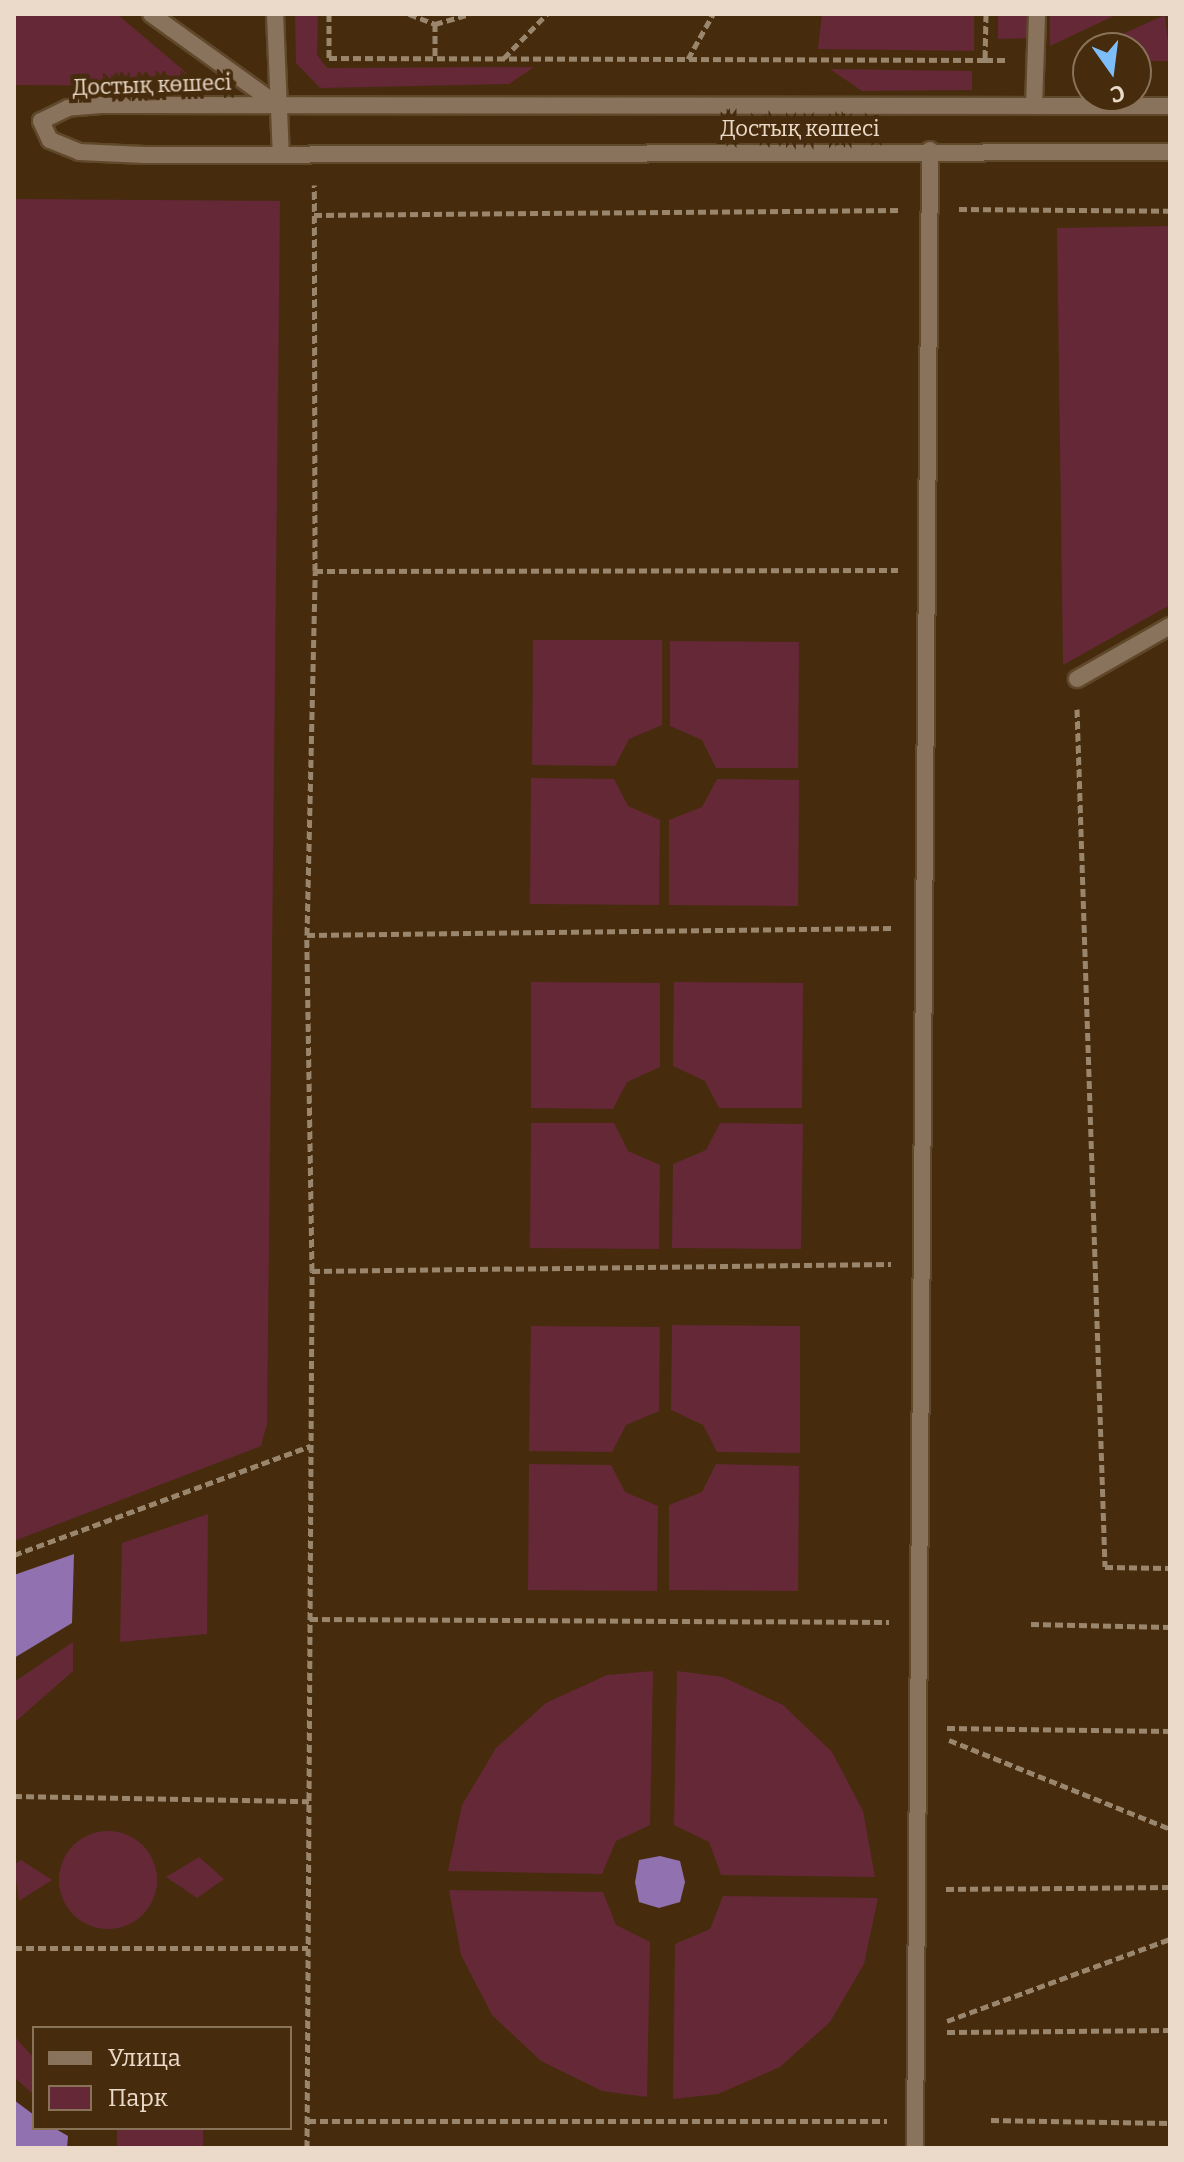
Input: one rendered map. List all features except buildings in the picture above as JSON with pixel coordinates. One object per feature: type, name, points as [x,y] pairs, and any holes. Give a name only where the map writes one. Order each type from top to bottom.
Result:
[{"type":"street","points":[[151,14],[275,103]]},
{"type":"street","points":[[275,14],[275,103],[281,155]]},
{"type":"street","points":[[1034,106],[1037,14]]},
{"type":"street","name":"Достық көшесі","points":[[1170,106],[101,105],[68,108],[41,121],[50,140],[79,152],[281,155],[930,150],[1170,152]]},
{"type":"street","points":[[915,2148],[930,150]]},
{"type":"street","points":[[1077,679],[1170,626]]},
{"type":"path","points":[[329,14],[329,58],[1036,60]]},
{"type":"path","points":[[409,14],[435,24],[470,14]]},
{"type":"path","points":[[504,58],[547,14]]},
{"type":"path","points":[[688,59],[713,14]]},
{"type":"path","points":[[985,60],[986,14]]},
{"type":"path","points":[[435,24],[435,59]]},
{"type":"path","points":[[307,2148],[312,1271],[307,935],[315,571],[314,155]]},
{"type":"path","points":[[314,215],[930,209],[1170,211]]},
{"type":"path","points":[[315,571],[927,570]]},
{"type":"path","points":[[1077,679],[1105,1567],[1170,1568]]},
{"type":"path","points":[[307,935],[922,928]]},
{"type":"path","points":[[312,1271],[921,1263]]},
{"type":"path","points":[[14,1555],[311,1446]]},
{"type":"path","points":[[310,1619],[920,1622]]},
{"type":"path","points":[[1031,1624],[1170,1627]]},
{"type":"path","points":[[918,1728],[1170,1731]]},
{"type":"path","points":[[918,1728],[1170,1829]]},
{"type":"path","points":[[14,1796],[309,1801]]},
{"type":"path","points":[[917,1889],[1170,1887]]},
{"type":"path","points":[[916,2033],[1170,1939]]},
{"type":"path","points":[[14,1948],[308,1948]]},
{"type":"path","points":[[916,2033],[1170,2030]]},
{"type":"path","points":[[308,2121],[915,2120]]},
{"type":"path","points":[[991,2120],[1170,2123]]},
{"type":"green space","points":[[14,14],[117,14],[202,86],[14,85]]},
{"type":"green space","points":[[295,14],[318,14],[317,55],[327,68],[534,67],[509,84],[320,88],[296,63]]},
{"type":"green space","points":[[822,14],[974,14],[974,51],[818,49]]},
{"type":"green space","points":[[998,14],[1029,14],[1029,38],[998,39]]},
{"type":"green space","points":[[1050,14],[1118,14],[1080,32],[1072,32],[1072,36],[1050,46]]},
{"type":"green space","points":[[1165,15],[1170,61],[1152,61],[1152,32],[1127,32]]},
{"type":"green space","points":[[830,69],[972,71],[972,90],[862,91]]},
{"type":"green space","points":[[14,199],[280,201],[267,1424],[261,1446],[14,1541]]},
{"type":"green space","points":[[1170,226],[1170,605],[1063,665],[1057,228]]},
{"type":"green space","points":[[533,640],[662,640],[662,725],[629,739],[615,766],[532,765]]},
{"type":"green space","points":[[670,641],[799,642],[798,768],[716,768],[702,740],[670,726]]},
{"type":"green space","points":[[531,778],[614,779],[628,806],[660,820],[659,905],[530,904]]},
{"type":"green space","points":[[717,779],[799,780],[798,906],[669,905],[669,820],[702,807]]},
{"type":"green space","points":[[531,982],[660,983],[660,1067],[627,1082],[613,1109],[531,1108]]},
{"type":"green space","points":[[674,982],[803,983],[802,1108],[719,1108],[705,1081],[673,1066]]},
{"type":"green space","points":[[531,1123],[614,1123],[628,1151],[660,1165],[659,1249],[530,1248]]},
{"type":"green space","points":[[720,1123],[803,1124],[801,1249],[672,1248],[673,1164],[706,1150]]},
{"type":"green space","points":[[672,1325],[800,1326],[800,1453],[717,1452],[703,1425],[671,1410]]},
{"type":"green space","points":[[531,1326],[660,1327],[659,1411],[626,1425],[612,1452],[529,1451]]},
{"type":"green space","points":[[529,1464],[611,1465],[625,1492],[658,1506],[657,1591],[528,1590]]},
{"type":"green space","points":[[716,1464],[799,1466],[798,1591],[669,1590],[669,1505],[702,1492]]},
{"type":"green space","points":[[208,1514],[207,1634],[120,1642],[122,1543]]},
{"type":"green space","points":[[73,1642],[73,1671],[14,1723],[14,1682]]},
{"type":"green space","points":[[653,1671],[650,1825],[616,1841],[602,1874],[448,1871],[462,1805],[496,1748],[546,1703],[607,1675]]},
{"type":"green space","points":[[677,1671],[723,1677],[783,1705],[832,1752],[863,1811],[875,1877],[721,1875],[709,1842],[674,1825]]},
{"type":"green space","points":[[108,1831],[127,1835],[142,1846],[153,1861],[157,1880],[153,1899],[142,1914],[127,1925],[108,1929],[89,1925],[74,1914],[63,1899],[59,1880],[63,1861],[74,1846],[89,1835]]},
{"type":"green space","points":[[199,1857],[224,1879],[197,1898],[166,1877]]},
{"type":"green space","points":[[21,1860],[52,1880],[19,1901],[14,1865]]},
{"type":"green space","points":[[449,1890],[603,1892],[616,1925],[650,1942],[647,2097],[602,2091],[541,2061],[492,2015],[461,1955]]},
{"type":"green space","points":[[723,1896],[878,1898],[864,1964],[830,2022],[780,2067],[718,2094],[673,2099],[675,1944],[710,1929]]},
{"type":"green space","points":[[14,2036],[32,2056],[32,2093],[14,2077]]},
{"type":"green space","points":[[117,2130],[203,2130],[203,2148],[117,2148]]},
{"type":"shaded area","points":[[74,1554],[72,1623],[14,1658],[14,1575]]},
{"type":"shaded area","points":[[660,1856],[680,1861],[685,1882],[680,1902],[659,1908],[639,1902],[635,1882],[639,1860]]},
{"type":"shaded area","points":[[14,2100],[32,2114],[32,2130],[58,2130],[68,2136],[67,2148],[14,2148]]}]
